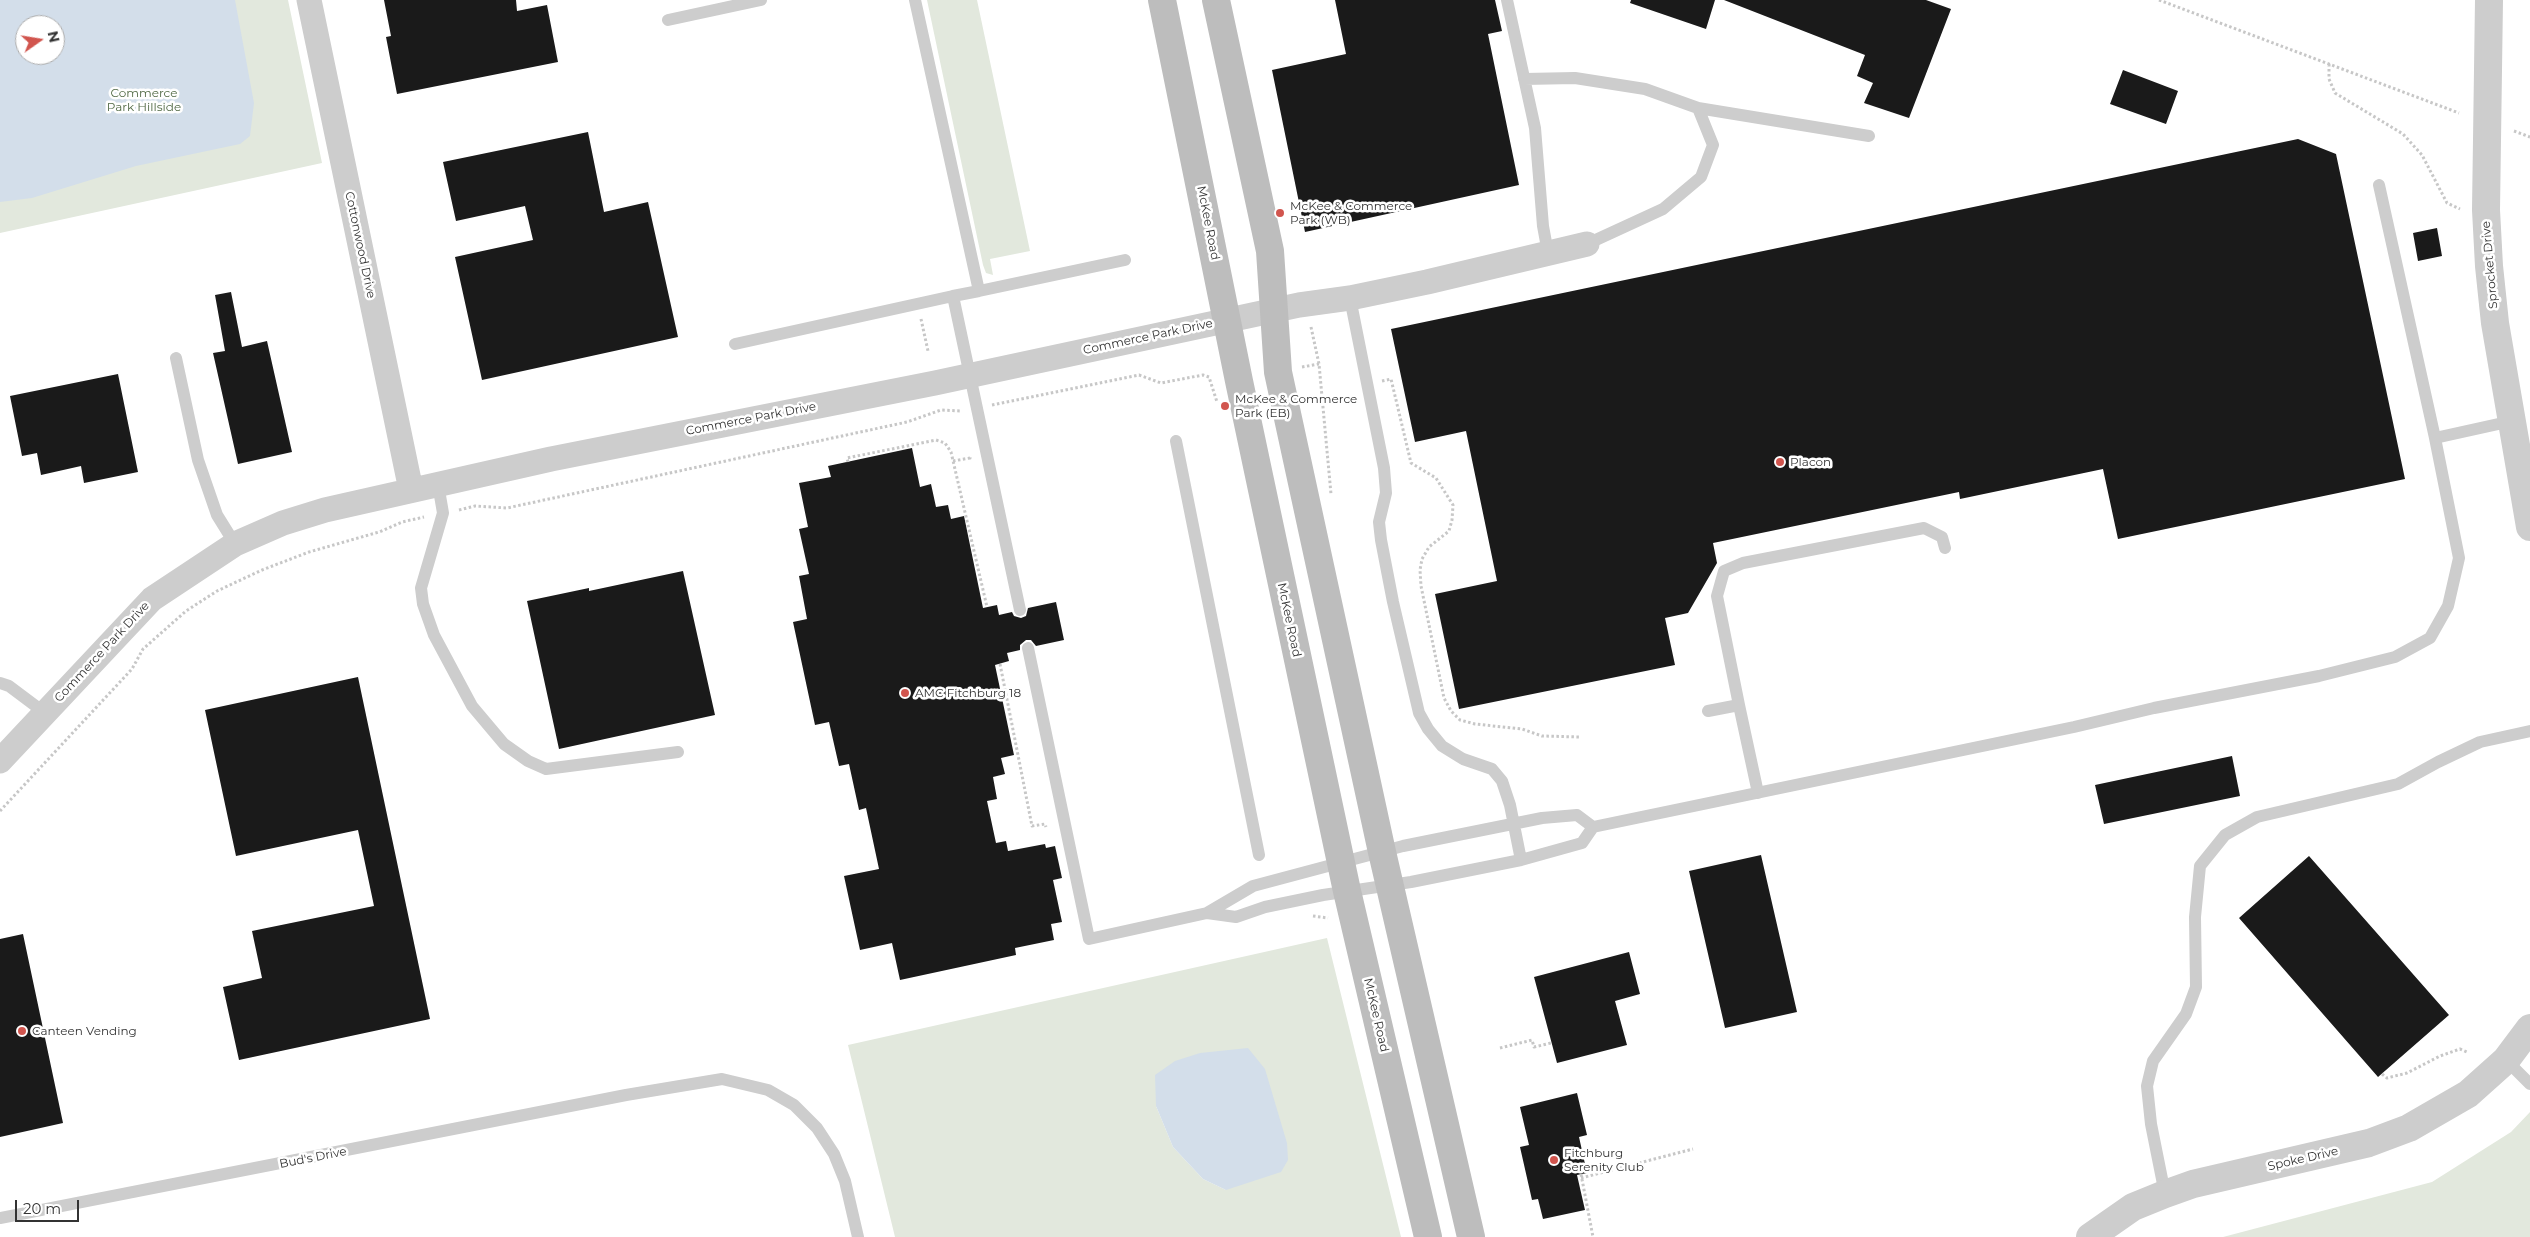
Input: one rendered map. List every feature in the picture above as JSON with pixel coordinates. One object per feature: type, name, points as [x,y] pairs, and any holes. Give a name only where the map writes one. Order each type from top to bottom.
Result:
[{"type":"main road","name":"McKee Road","points":[[1162,0],[1341,864],[1428,1237]]},
{"type":"main road","points":[[1216,0],[1270,251],[1278,372],[1382,852],[1471,1237]]},
{"type":"street","name":"Cottonwood Drive","points":[[309,0],[412,490]]},
{"type":"street","name":"Sprocket Drive","points":[[2489,0],[2486,219],[2495,323],[2530,527]]},
{"type":"street","name":"Commerce Park Drive","points":[[0,761],[152,600],[235,544],[283,523],[324,510],[438,484],[1274,310],[1350,298],[1587,244]]},
{"type":"street","points":[[2506,1060],[2530,1028]]},
{"type":"street","name":"Spoke Drive","points":[[2090,1237],[2133,1207],[2193,1184],[2370,1143],[2410,1128],[2468,1094],[2506,1060]]},
{"type":"lane","points":[[668,20],[761,0]]},
{"type":"lane","points":[[915,0],[979,291]]},
{"type":"lane","points":[[1507,0],[1535,128],[1543,226],[1548,252]]},
{"type":"lane","points":[[1524,79],[1575,78],[1644,89],[1698,108],[1869,136]]},
{"type":"lane","points":[[1587,244],[1663,209],[1701,177],[1712,145],[1698,108]]},
{"type":"lane","points":[[1207,913],[1236,917],[1265,908],[1347,891],[1390,885],[1521,860],[1582,843],[1593,827],[2074,727],[2154,708],[2319,676],[2395,657],[2430,638],[2448,606],[2459,558],[2435,438],[2379,185]]},
{"type":"lane","points":[[734,344],[1125,260]]},
{"type":"lane","points":[[954,296],[1020,610]]},
{"type":"lane","points":[[1350,298],[1368,384],[1386,493],[1379,522],[1393,602],[1419,713],[1428,729],[1442,746],[1463,759],[1492,769],[1502,781],[1514,824],[1521,860]]},
{"type":"lane","points":[[176,358],[198,460],[217,515],[235,544]]},
{"type":"lane","points":[[2435,438],[2512,421]]},
{"type":"lane","points":[[1176,441],[1258,855]]},
{"type":"lane","points":[[438,484],[443,513],[421,588],[423,604],[434,635],[472,706],[504,744],[528,761],[546,769],[678,752]]},
{"type":"lane","points":[[1758,793],[1717,596],[1724,571],[1743,563],[1924,528],[1942,537],[1945,548]]},
{"type":"lane","points":[[1028,648],[1089,939],[1207,913],[1253,886],[1382,852],[1514,824],[1577,815],[1593,827]]},
{"type":"lane","points":[[0,683],[8,686],[45,713]]},
{"type":"lane","points":[[1708,711],[1739,705]]},
{"type":"lane","points":[[2165,1194],[2151,1124],[2147,1086],[2153,1061],[2186,1014],[2196,987],[2195,917],[2200,866],[2224,835],[2257,817],[2398,784],[2480,742],[2530,730]]},
{"type":"lane","points":[[2506,1060],[2530,1084]]},
{"type":"lane","name":"Bud's Drive","points":[[0,1218],[626,1095],[722,1079],[768,1090],[794,1105],[817,1128],[834,1154],[845,1181],[858,1237]]},
{"type":"path","points":[[2159,0],[2458,112]]},
{"type":"path","points":[[2329,64],[2329,79],[2335,93],[2403,134],[2422,155],[2447,203],[2460,210]]},
{"type":"path","points":[[2514,131],[2530,137]]},
{"type":"path","points":[[918,304],[928,351]]},
{"type":"path","points":[[1310,324],[1319,364],[1318,370]]},
{"type":"path","points":[[1300,368],[1319,364]]},
{"type":"path","points":[[0,811],[132,670],[143,649],[186,611],[226,587],[309,552],[379,532],[402,522],[475,506],[506,508],[907,422],[941,410],[959,411],[977,408],[1139,375],[1161,383],[1204,375],[1209,377],[1214,394]]},
{"type":"path","points":[[1368,384],[1390,379],[1410,463],[1436,478],[1453,505],[1449,531],[1429,547],[1422,559],[1420,570],[1421,586],[1444,698],[1451,711],[1460,720],[1475,724],[1522,729],[1542,736],[1581,737]]},
{"type":"path","points":[[848,462],[847,458],[936,440],[946,443],[953,462],[987,607]]},
{"type":"path","points":[[953,462],[964,459]]},
{"type":"path","points":[[1000,664],[1032,826],[1046,824],[1047,832]]},
{"type":"path","points":[[1500,1048],[1532,1040],[1534,1047],[1551,1043]]},
{"type":"path","points":[[2382,1074],[2387,1078],[2407,1073],[2440,1056],[2460,1049],[2467,1052]]},
{"type":"path","points":[[1593,1237],[1581,1176],[1694,1149]]},
{"type":"green space","name":"Commerce Park Hillside","points":[[0,0],[288,0],[322,163],[0,233]]},
{"type":"green space","points":[[927,0],[977,0],[1030,251],[990,259],[993,275],[986,273],[983,265]]},
{"type":"green space","points":[[1327,938],[1401,1237],[895,1237],[848,1045]],"holes":[[[1156,1106],[1226,1190],[1203,1179],[1173,1147]]]},
{"type":"green space","points":[[2530,1112],[2530,1237],[2223,1237],[2432,1182],[2511,1132]]},
{"type":"shaded area","name":"Commerce Park Hillside","points":[[0,0],[235,0],[254,103],[250,136],[240,144],[136,166],[32,198],[0,202]]},
{"type":"shaded area","points":[[1248,1048],[1265,1069],[1287,1143],[1288,1160],[1281,1172],[1226,1190],[1203,1179],[1173,1147],[1156,1106],[1155,1075],[1175,1061],[1200,1053]]},
{"type":"building","points":[[384,0],[516,0],[517,11],[547,5],[558,62],[397,94],[386,37],[391,36]]},
{"type":"building","points":[[1335,0],[1495,0],[1502,31],[1488,34],[1519,185],[1305,232],[1272,70],[1346,54]]},
{"type":"building","points":[[1631,0],[1715,0],[1706,29],[1630,3]]},
{"type":"building","points":[[1724,0],[1926,0],[1951,9],[1909,118],[1864,103],[1873,83],[1857,76],[1865,55]]},
{"type":"building","points":[[2123,70],[2178,91],[2166,124],[2110,104]]},
{"type":"building","points":[[588,132],[604,212],[648,202],[678,337],[482,380],[455,257],[533,240],[525,206],[456,221],[443,162]]},
{"type":"building","name":"Placon","points":[[2298,139],[2336,154],[2405,479],[2118,539],[2103,469],[1960,499],[1959,492],[1713,543],[1717,563],[1688,613],[1665,618],[1675,665],[1459,709],[1435,594],[1497,581],[1466,431],[1415,442],[1391,329]]},
{"type":"building","points":[[2437,228],[2442,256],[2418,261],[2413,233]]},
{"type":"building","points":[[231,292],[242,347],[267,341],[292,452],[238,464],[213,353],[225,351],[215,295]]},
{"type":"building","points":[[118,374],[138,472],[84,483],[81,466],[41,475],[37,453],[22,456],[10,396]]},
{"type":"building","name":"AMC Fitchburg 18","points":[[912,448],[920,487],[931,484],[936,507],[948,505],[951,519],[964,516],[983,608],[997,605],[999,615],[1012,612],[1014,616],[1021,618],[1026,616],[1028,608],[1056,602],[1064,640],[1036,646],[1031,640],[1026,640],[1020,645],[1020,650],[1007,653],[1009,661],[995,665],[1014,755],[1001,758],[1005,774],[993,777],[997,799],[987,801],[996,843],[1006,841],[1008,851],[1045,844],[1046,848],[1055,846],[1062,878],[1053,880],[1062,922],[1051,924],[1054,940],[1015,948],[1016,955],[900,980],[892,943],[860,950],[844,876],[879,869],[866,808],[859,810],[849,764],[839,766],[829,722],[815,725],[793,622],[807,619],[799,576],[809,574],[799,529],[808,527],[799,483],[831,477],[828,466]]},
{"type":"building","points":[[683,571],[715,715],[559,749],[527,601],[589,588],[589,591]]},
{"type":"building","points":[[358,677],[430,1019],[239,1060],[223,987],[262,978],[252,931],[374,906],[358,830],[236,856],[205,710]]},
{"type":"building","points":[[2232,756],[2240,796],[2104,824],[2095,785]]},
{"type":"building","points":[[1761,855],[1797,1012],[1725,1028],[1689,871]]},
{"type":"building","points":[[2309,856],[2449,1015],[2378,1077],[2239,918]]},
{"type":"building","name":"Canteen Vending","points":[[23,934],[63,1123],[0,1137],[0,939]]},
{"type":"building","points":[[1629,952],[1640,994],[1615,1001],[1627,1045],[1557,1063],[1534,977]]},
{"type":"building","name":"Fitchburg Serenity Club","points":[[1577,1093],[1587,1135],[1579,1137],[1587,1173],[1577,1175],[1585,1210],[1543,1219],[1538,1199],[1532,1200],[1520,1147],[1529,1145],[1520,1107]]},
{"type":"place","name":"McKee & Commerce Park (WB)","points":[[1280,213]]},
{"type":"place","name":"McKee & Commerce Park (EB)","points":[[1225,406]]},
{"type":"place","name":"Placon","points":[[1780,462]]},
{"type":"place","name":"AMC Fitchburg 18","points":[[905,693]]},
{"type":"place","name":"Canteen Vending","points":[[22,1031]]},
{"type":"place","name":"Fitchburg Serenity Club","points":[[1554,1160]]}]
